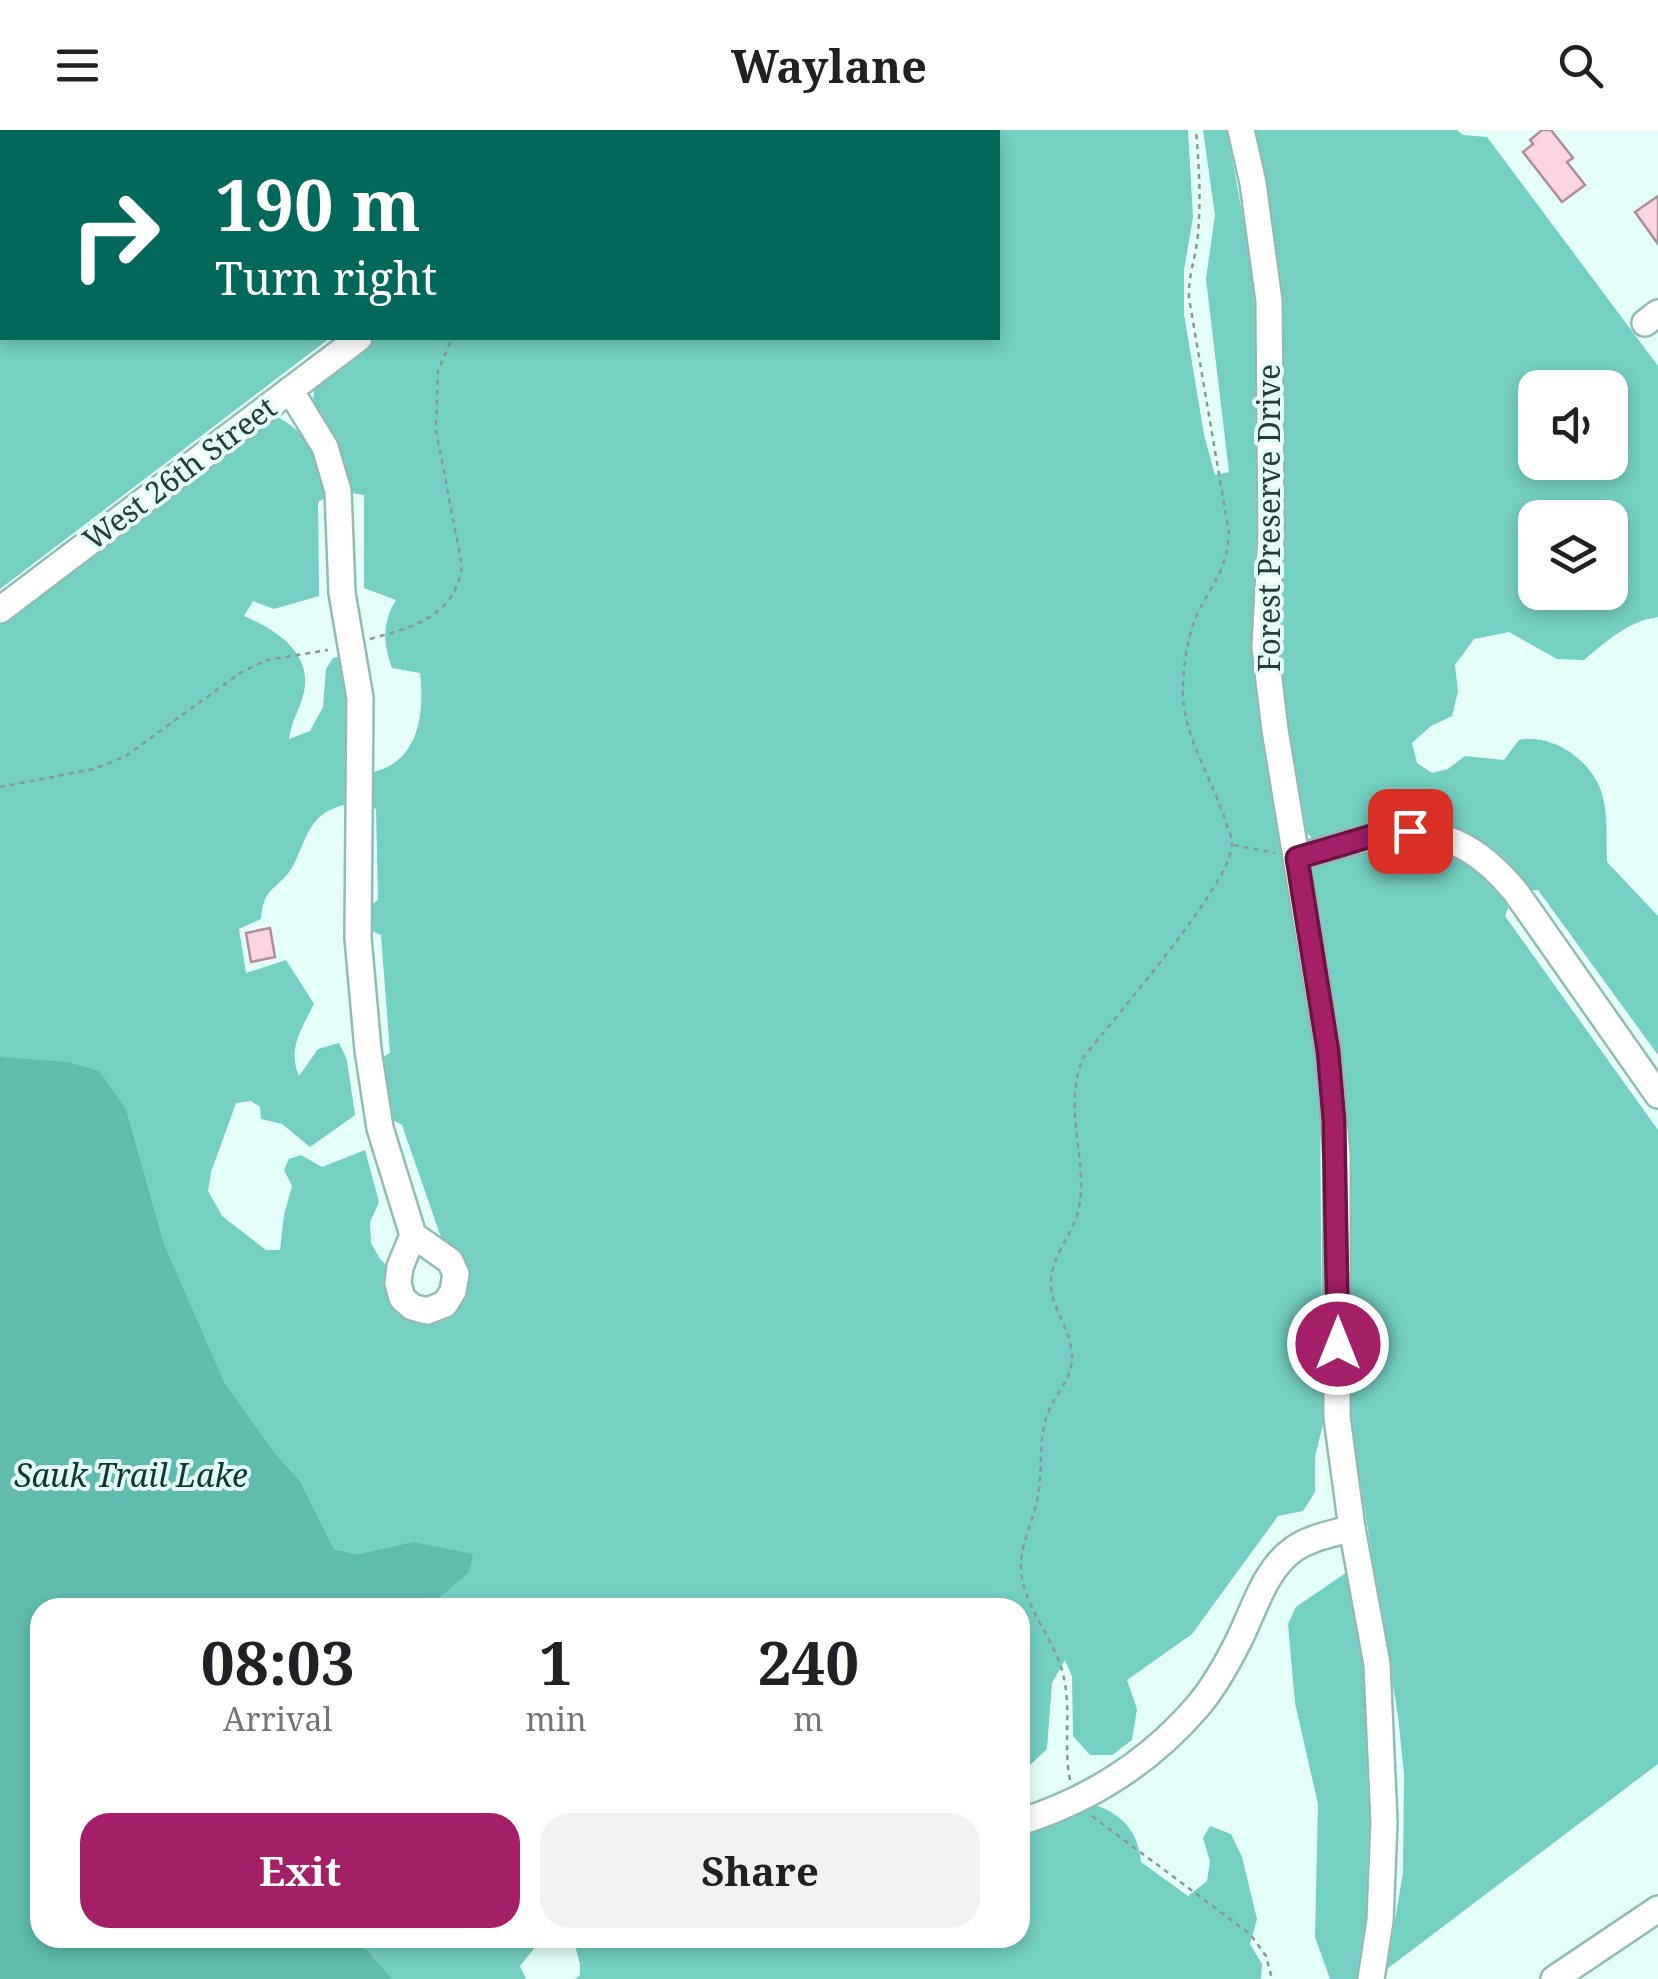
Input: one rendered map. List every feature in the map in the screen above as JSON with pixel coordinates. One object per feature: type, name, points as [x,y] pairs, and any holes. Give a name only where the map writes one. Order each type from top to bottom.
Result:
[{"type":"street","name":"Forest Preserve Drive","points":[[1241,130],[1254,183],[1269,301],[1270,535],[1266,647],[1328,1051],[1338,1156],[1338,1417],[1352,1528],[1377,1664],[1382,1782],[1380,1920],[1371,1979]]},
{"type":"street","name":"West 26th Street","points":[[0,610],[356,340]]},
{"type":"street","points":[[290,390],[324,447],[338,492],[342,594],[360,698],[358,938],[368,1050],[380,1128],[413,1235]]},
{"type":"street","points":[[1297,858],[1375,835],[1410,831],[1445,838],[1474,853],[1497,870],[1515,891],[1658,1095]]},
{"type":"street","points":[[1030,1818],[1078,1801],[1115,1780],[1156,1749],[1200,1704],[1280,1562],[1312,1539],[1352,1528]]},
{"type":"street","points":[[1554,1979],[1658,1910]]},
{"type":"path","points":[[1029,1598],[1020,1558],[1038,1500],[1042,1438],[1048,1412],[1073,1361],[1050,1283],[1054,1264],[1079,1210],[1074,1080],[1083,1058],[1196,915],[1220,877],[1232,844],[1186,726],[1183,692],[1184,657],[1196,618],[1228,555],[1228,533],[1189,298],[1188,275],[1197,242],[1201,192],[1196,130]]},
{"type":"path","points":[[0,787],[110,762],[148,740],[240,672],[267,660],[351,645],[414,627],[440,610],[459,588],[462,566],[436,430],[438,372],[451,340]]},
{"type":"path","points":[[1232,844],[1297,858]]},
{"type":"path","points":[[1030,1600],[1062,1670],[1068,1698],[1066,1758],[1078,1801],[1097,1821],[1250,1934],[1266,1956],[1272,1979]]},
{"type":"shaded area","points":[[1000,130],[1188,130],[1193,217],[1184,270],[1184,314],[1204,435],[1215,475],[1229,472],[1206,279],[1215,215],[1203,130],[1227,130],[1250,257],[1256,327],[1256,644],[1316,1041],[1326,1411],[1315,1457],[1315,1492],[1303,1511],[1278,1516],[1192,1634],[1127,1680],[1137,1709],[1132,1740],[1112,1755],[1090,1755],[1073,1736],[1072,1676],[1065,1660],[1052,1683],[1047,1749],[1030,1765],[1030,1598],[431,1598],[412,1542],[358,1554],[334,1549],[301,1482],[225,1383],[164,1243],[127,1111],[0,1057],[0,621],[272,414],[296,430],[311,447],[324,482],[327,497],[318,502],[319,596],[274,609],[253,601],[244,616],[289,644],[302,665],[304,692],[289,739],[310,731],[323,707],[326,669],[333,658],[342,656],[352,709],[349,804],[318,818],[293,866],[265,900],[261,919],[239,929],[246,973],[286,960],[314,1004],[295,1048],[299,1076],[318,1049],[339,1043],[347,1060],[355,1115],[310,1147],[282,1124],[261,1119],[260,1107],[251,1101],[236,1103],[208,1191],[222,1216],[266,1250],[280,1250],[292,1186],[284,1170],[289,1159],[301,1155],[322,1167],[365,1150],[379,1202],[370,1222],[371,1243],[391,1269],[394,1292],[446,1314],[444,1246],[402,1125],[385,1116],[377,1060],[390,1053],[381,935],[367,929],[368,908],[378,900],[376,809],[365,805],[367,773],[384,768],[408,750],[419,722],[420,673],[392,668],[385,633],[396,600],[364,588],[364,495],[346,492],[313,400],[319,379],[371,340],[1000,340]]},
{"type":"shaded area","points":[[1250,130],[1457,130],[1463,135],[1487,137],[1658,366],[1658,617],[1627,627],[1584,660],[1557,659],[1509,632],[1474,639],[1455,665],[1458,691],[1452,716],[1431,726],[1412,743],[1417,763],[1432,773],[1448,769],[1465,756],[1504,760],[1519,740],[1532,739],[1559,746],[1591,773],[1605,805],[1607,862],[1658,916],[1658,1055],[1538,890],[1529,890],[1506,859],[1485,843],[1438,826],[1388,824],[1313,839],[1301,828],[1279,681]]},
{"type":"shaded area","points":[[0,340],[327,340],[0,589]]},
{"type":"shaded area","points":[[1399,842],[1449,852],[1512,898],[1505,916],[1658,1130],[1658,1764],[1387,1969],[1403,1872],[1404,1774],[1346,1393],[1311,874],[1317,861]]},
{"type":"shaded area","points":[[1350,1570],[1365,1650],[1375,1865],[1363,1979],[1330,1979],[1315,1937],[1318,1804],[1295,1703],[1288,1624],[1296,1607]]},
{"type":"shaded area","points":[[1063,1797],[1116,1815],[1133,1833],[1141,1862],[1188,1896],[1207,1881],[1210,1861],[1203,1838],[1210,1826],[1231,1834],[1242,1857],[1257,1919],[1250,1944],[1262,1964],[1261,1979],[575,1979],[580,1975],[576,1948],[1030,1948],[1030,1805]]},
{"type":"shaded area","points":[[365,1948],[534,1948],[520,1966],[526,1979],[393,1979]]},
{"type":"water","name":"Sauk Trail Lake","points":[[0,1057],[68,1062],[99,1071],[127,1111],[164,1243],[225,1383],[301,1482],[334,1549],[358,1554],[412,1542],[473,1554],[469,1572],[439,1598],[30,1598],[30,1948],[365,1948],[393,1979],[0,1979]]},
{"type":"building","points":[[1542,130],[1551,130],[1573,158],[1567,162],[1585,185],[1562,202],[1523,152]]},
{"type":"building","points":[[1658,196],[1658,244],[1635,212]]},
{"type":"building","points":[[270,928],[275,957],[251,962],[246,933]]},
{"type":"route","points":[[1338,1344],[1338,1156],[1328,1051],[1297,858],[1375,835],[1410,831]]}]
